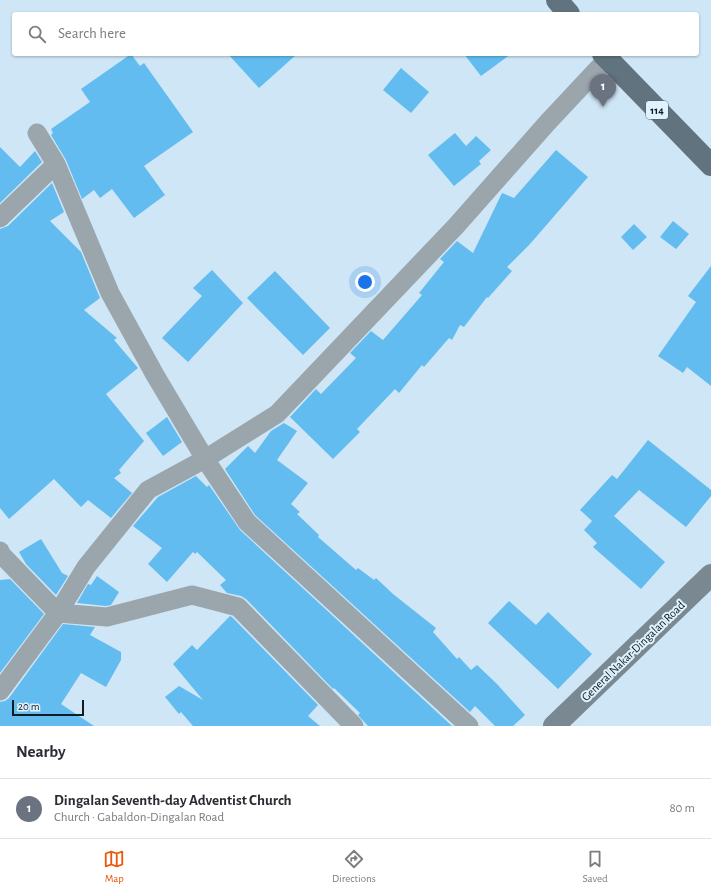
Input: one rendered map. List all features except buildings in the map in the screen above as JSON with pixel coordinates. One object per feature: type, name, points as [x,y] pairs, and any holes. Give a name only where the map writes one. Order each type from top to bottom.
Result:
[{"type":"main road","points":[[558,0],[567,12]]},
{"type":"main road","name":"114","points":[[605,56],[711,165]]},
{"type":"main road","name":"General Nakar-Dingalan Road","points":[[554,726],[711,575]]},
{"type":"street","points":[[0,692],[58,613],[86,567],[148,490],[205,459],[277,414],[456,226],[605,56]]},
{"type":"street","points":[[37,133],[56,164],[110,293],[155,375],[205,459],[247,522],[469,726]]},
{"type":"street","points":[[0,218],[56,164]]},
{"type":"street","points":[[0,551],[1,554],[58,613],[107,617],[192,595],[238,607],[354,726]]},
{"type":"place","name":"Dingalan Seventh-day Adventist Church","points":[[603,107]]}]
